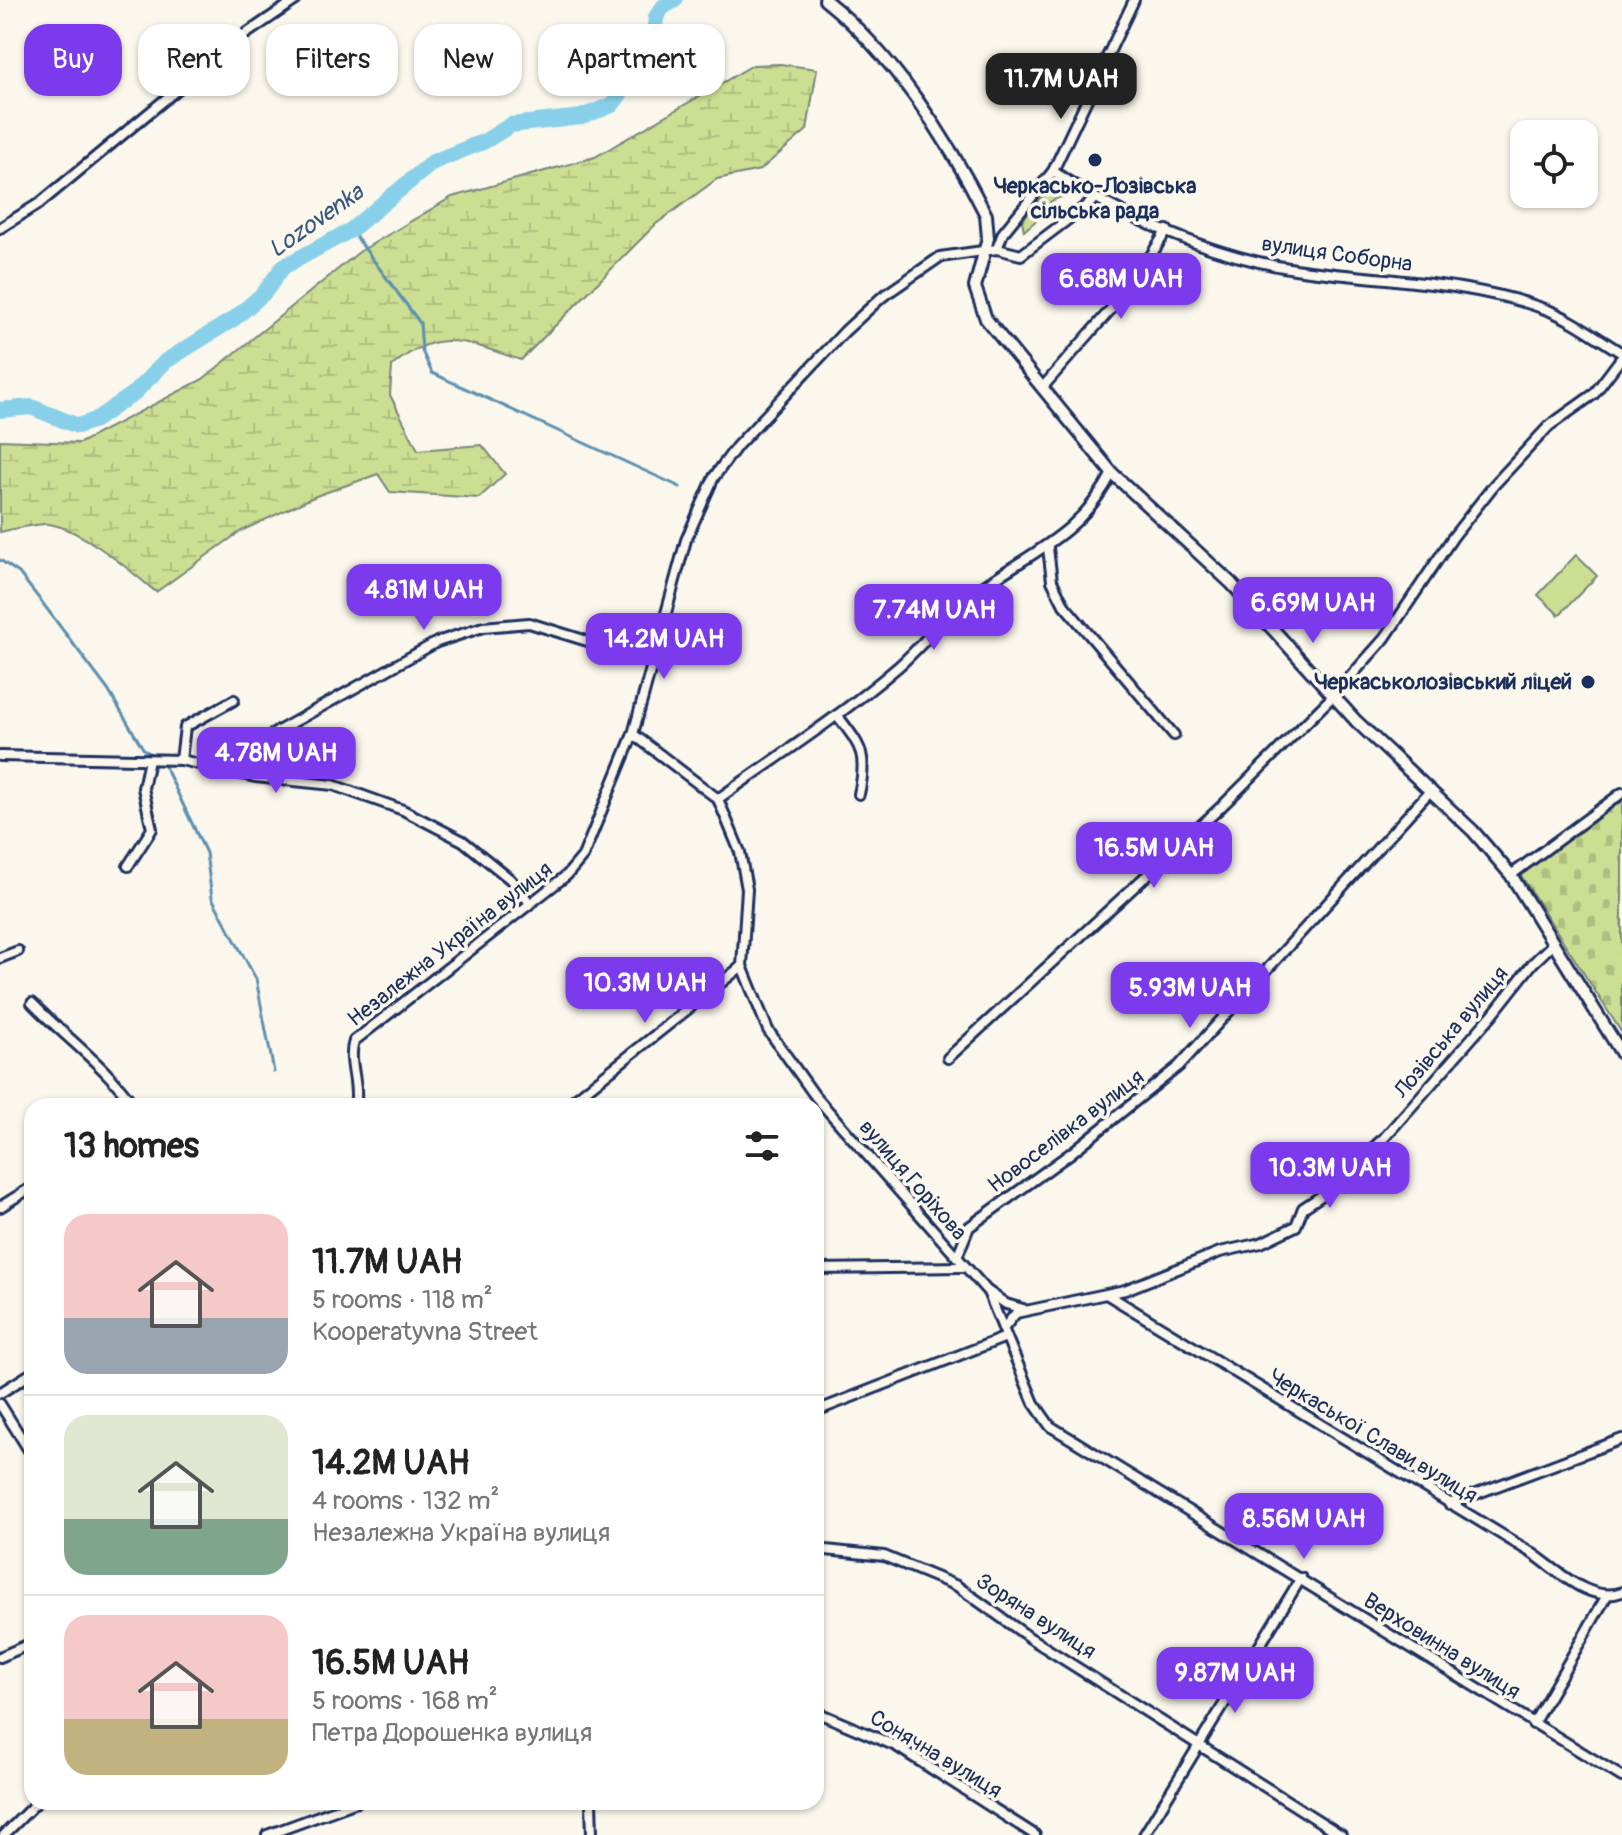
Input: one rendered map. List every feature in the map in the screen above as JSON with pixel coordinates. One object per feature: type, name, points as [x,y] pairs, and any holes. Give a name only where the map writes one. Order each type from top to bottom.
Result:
[{"type":"street","points":[[825,0],[878,48],[901,77],[986,215],[988,238],[982,250],[975,287],[979,307],[1112,473],[1231,583],[1335,694],[1356,721],[1473,831],[1511,875],[1622,1054]]},
{"type":"street","points":[[997,249],[1003,233],[1053,171],[1134,0]]},
{"type":"street","points":[[0,228],[40,203],[237,40],[292,1]]},
{"type":"street","name":"вулиця Соборна","points":[[1053,171],[1095,199],[1236,257],[1464,289],[1543,308],[1622,355]]},
{"type":"street","name":"Незалежна Україна вулиця","points":[[356,1098],[357,1075],[351,1050],[354,1041],[567,875],[583,856],[633,734],[686,540],[701,501],[737,446],[845,331],[882,297],[940,257],[997,249],[1021,255],[1095,199]]},
{"type":"street","points":[[1042,388],[1133,284],[1167,230]]},
{"type":"street","points":[[948,1058],[1221,807],[1335,694],[1385,638],[1494,485],[1549,426],[1594,394],[1622,355]]},
{"type":"street","points":[[633,734],[718,799],[837,715],[901,664],[974,593],[1048,548],[1079,522],[1100,497],[1112,473]]},
{"type":"street","points":[[1048,548],[1052,581],[1064,605],[1174,735]]},
{"type":"street","points":[[224,767],[268,736],[437,642],[483,627],[529,623],[652,661]]},
{"type":"street","points":[[181,760],[185,727],[234,700]]},
{"type":"street","points":[[837,715],[861,746],[864,758],[859,794]]},
{"type":"street","points":[[0,756],[181,760],[224,767],[255,777],[333,785],[403,810],[463,841],[487,859],[530,903]]},
{"type":"street","points":[[128,866],[152,829],[143,788],[149,760]]},
{"type":"street","name":"Новоселівка вулиця","points":[[957,1257],[969,1227],[1071,1153],[1179,1066],[1431,790]]},
{"type":"street","points":[[1511,875],[1622,793]]},
{"type":"street","name":"вулиця Горіхова","points":[[718,799],[740,852],[747,889],[742,966],[768,1030],[789,1063],[819,1098]]},
{"type":"street","name":"Лозівська вулиця","points":[[824,1408],[1005,1333],[1012,1316],[1093,1295],[1108,1295],[1220,1252],[1261,1243],[1296,1226],[1303,1208],[1321,1196],[1384,1138],[1492,1015],[1533,963],[1554,943]]},
{"type":"street","points":[[0,958],[18,951]]},
{"type":"street","points":[[576,1098],[742,966]]},
{"type":"street","points":[[32,1003],[73,1045],[117,1081],[129,1098]]},
{"type":"street","name":"вулиця Горіхова","points":[[824,1103],[988,1292],[1005,1333]]},
{"type":"street","points":[[0,1207],[24,1192]]},
{"type":"street","points":[[824,1269],[964,1267]]},
{"type":"street","points":[[988,1292],[1006,1304],[1028,1310]]},
{"type":"street","name":"Черкаської Слави вулиця","points":[[1108,1295],[1587,1590],[1606,1597]]},
{"type":"street","name":"Верховинна вулиця","points":[[1005,1333],[1034,1403],[1050,1426],[1622,1777]]},
{"type":"street","points":[[0,1393],[24,1378]]},
{"type":"street","points":[[0,1404],[24,1442]]},
{"type":"street","points":[[1449,1504],[1622,1439]]},
{"type":"street","name":"Зоряна вулиця","points":[[824,1550],[884,1556],[941,1577],[1341,1835]]},
{"type":"street","points":[[1144,1835],[1301,1578]]},
{"type":"street","points":[[1533,1724],[1606,1597],[1622,1592]]},
{"type":"street","points":[[0,1657],[24,1646]]},
{"type":"street","name":"Сонячна вулиця","points":[[824,1715],[896,1746],[1035,1835]]},
{"type":"street","points":[[4,1835],[29,1810]]},
{"type":"street","points":[[267,1835],[335,1810]]},
{"type":"street","points":[[591,1810],[592,1835]]},
{"type":"green space","points":[[780,64],[817,69],[807,130],[760,170],[717,179],[656,224],[521,360],[455,341],[425,345],[392,366],[390,395],[418,450],[482,445],[505,474],[479,498],[390,492],[378,474],[316,496],[241,531],[156,592],[103,550],[72,531],[44,524],[0,532],[0,440],[80,443],[203,379],[359,252],[452,197],[595,157],[700,96],[725,96],[725,81],[753,65]]},
{"type":"green space","points":[[1054,186],[1066,195],[1051,201],[1046,211],[1037,201]]},
{"type":"green space","points":[[1036,203],[1045,213],[1024,231],[1022,221]]},
{"type":"green space","points":[[1576,555],[1597,576],[1559,615],[1538,595]]},
{"type":"green space","points":[[1622,798],[1622,1033],[1520,874]]},
{"type":"waterway","name":"Lozovenka","points":[[0,410],[31,407],[78,426],[95,420],[133,394],[166,361],[235,318],[264,293],[283,267],[351,230],[433,162],[485,141],[511,125],[581,117],[612,105],[653,43],[656,17],[663,7],[675,0]]},
{"type":"waterway","points":[[351,230],[420,323],[422,351],[432,373],[680,487]]},
{"type":"waterway","points":[[0,560],[19,573],[108,690],[144,750],[155,756]]},
{"type":"waterway","points":[[162,760],[206,853],[212,898],[256,979],[274,1072]]},
{"type":"place","name":"Черкасько-Лозівська сільська рада","points":[[1095,160]]},
{"type":"place","name":"Черкаськолозівський ліцей","points":[[1588,682]]}]
